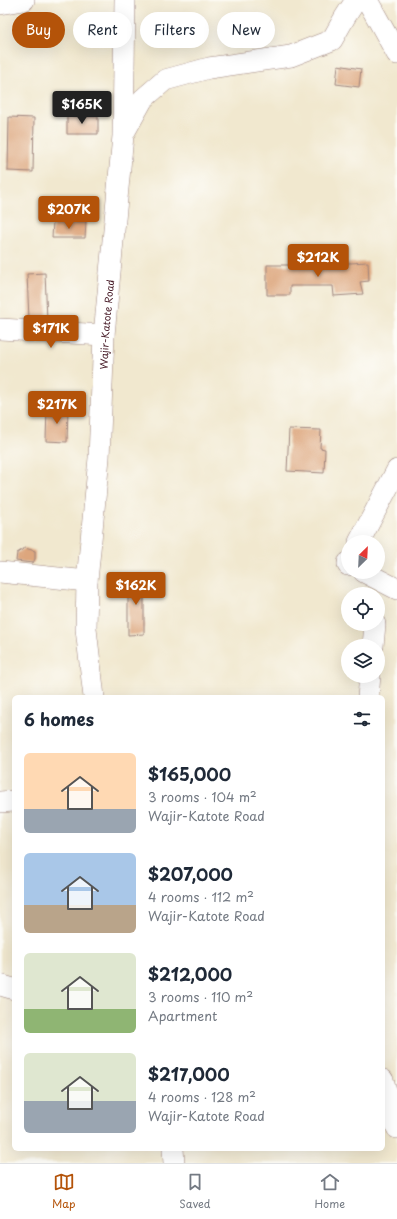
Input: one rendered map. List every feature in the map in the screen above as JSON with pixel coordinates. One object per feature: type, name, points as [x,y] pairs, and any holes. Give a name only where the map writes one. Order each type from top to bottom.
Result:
[{"type":"street","points":[[0,4],[24,0]]},
{"type":"street","name":"Wajir-Katote Road","points":[[94,695],[86,629],[87,581],[99,458],[104,335],[123,136],[125,0]]},
{"type":"street","points":[[123,136],[143,99],[165,80],[209,68],[291,56],[332,40],[356,0]]},
{"type":"street","points":[[367,0],[397,54]]},
{"type":"street","points":[[0,329],[104,335]]},
{"type":"street","points":[[363,535],[397,470]]},
{"type":"street","points":[[0,572],[87,581]]},
{"type":"street","points":[[374,582],[397,589]]},
{"type":"street","points":[[368,695],[369,683]]},
{"type":"street","points":[[0,802],[12,801]]},
{"type":"street","points":[[0,985],[12,988]]},
{"type":"street","points":[[385,1087],[397,1128]]},
{"type":"street","points":[[173,1151],[174,1163]]},
{"type":"building","points":[[338,65],[361,69],[359,87],[336,84]]},
{"type":"building","points":[[67,116],[98,117],[98,134],[67,134]]},
{"type":"building","points":[[9,117],[34,118],[33,172],[8,171]]},
{"type":"building","points":[[53,221],[86,221],[85,238],[52,238]]},
{"type":"building","points":[[368,262],[369,281],[360,282],[363,294],[334,296],[333,286],[290,286],[290,295],[267,295],[267,265],[332,265]]},
{"type":"building","points":[[45,273],[47,320],[29,319],[27,274]]},
{"type":"building","points":[[47,408],[68,409],[67,442],[46,441]]},
{"type":"building","points":[[289,429],[321,430],[320,448],[325,449],[324,473],[287,471]]},
{"type":"building","points":[[25,548],[35,551],[35,559],[33,563],[16,561],[17,553]]},
{"type":"building","points":[[128,577],[144,577],[144,634],[128,635]]}]
